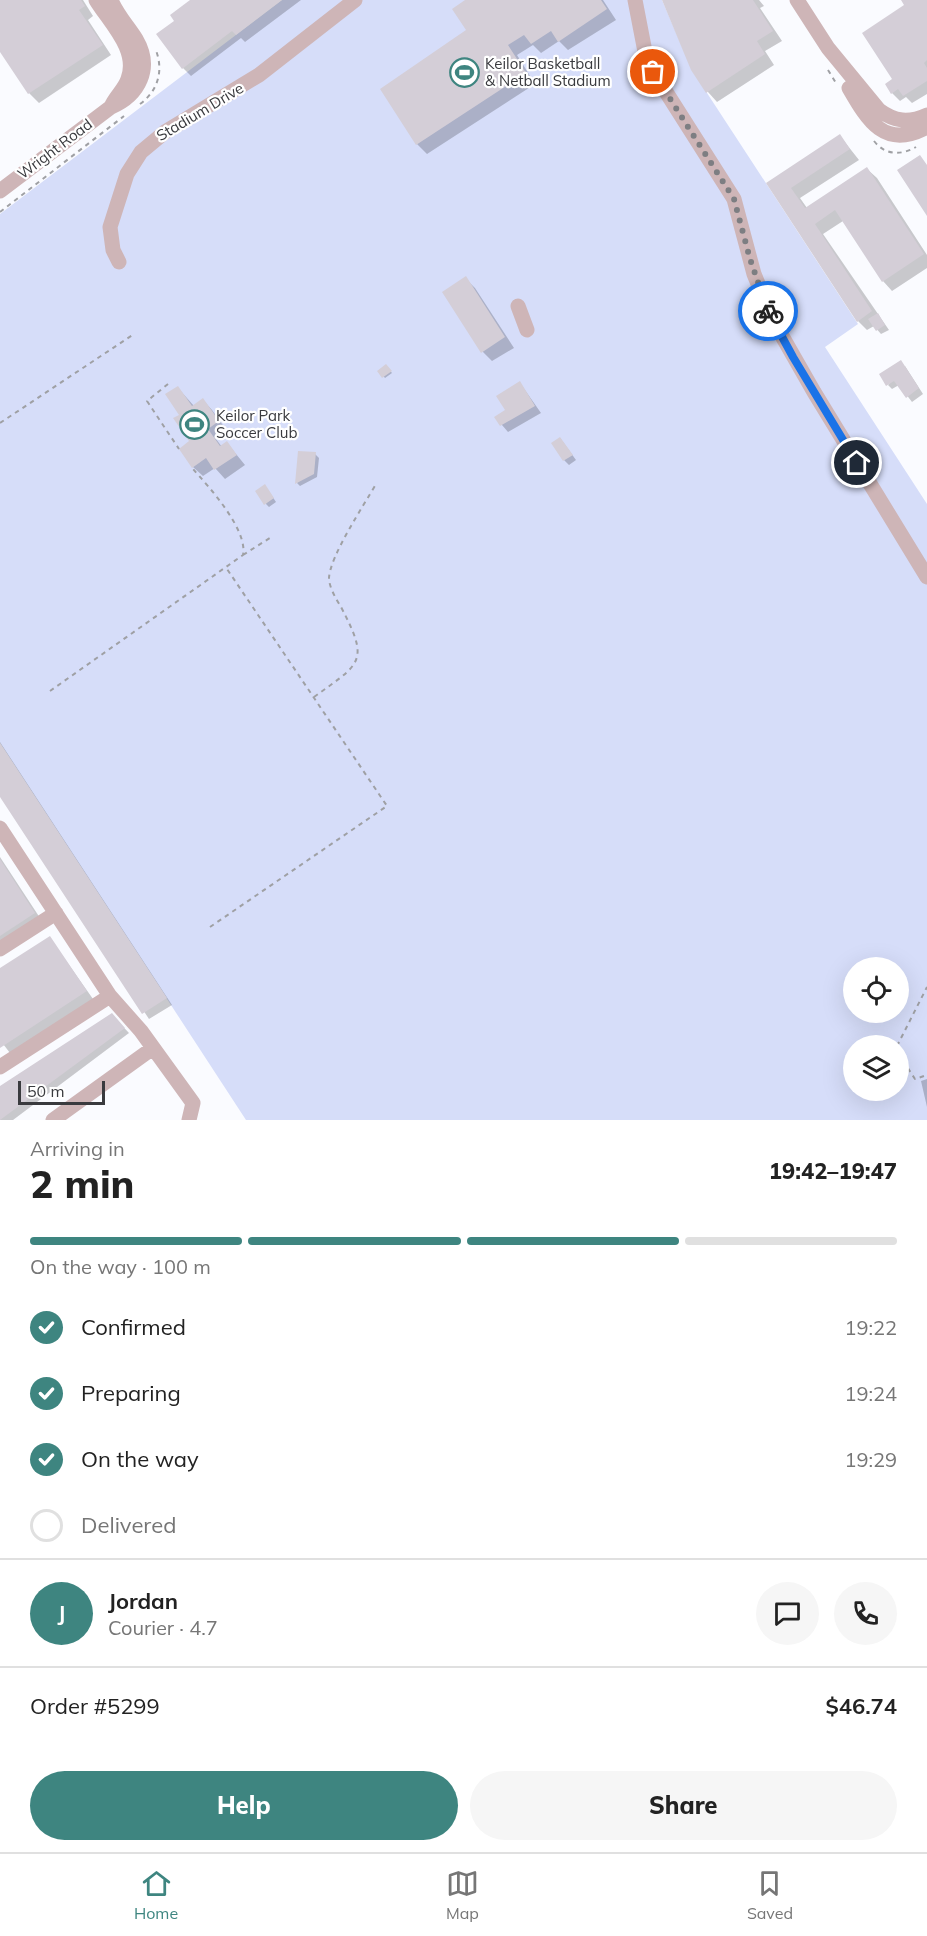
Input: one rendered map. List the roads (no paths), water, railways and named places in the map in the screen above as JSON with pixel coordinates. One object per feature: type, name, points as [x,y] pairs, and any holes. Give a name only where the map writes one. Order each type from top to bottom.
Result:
[{"type":"street","name":"Wright Road","points":[[96,0],[119,33],[131,60],[128,81],[111,106]]},
{"type":"street","name":"Wright Road","points":[[0,191],[111,106],[122,102],[134,92],[144,70],[143,58],[136,40],[111,0]]},
{"type":"street","name":"Stadium Drive","points":[[119,262],[112,250],[110,227],[127,174],[141,152],[165,132],[260,75],[355,0]]},
{"type":"street","points":[[634,0],[647,62],[734,199],[754,273],[774,322],[927,577]]},
{"type":"street","points":[[797,0],[828,48],[856,100],[879,129],[899,136],[907,136],[927,127]]},
{"type":"street","points":[[828,48],[872,103],[887,117],[903,121],[927,115]]},
{"type":"street","points":[[518,306],[527,330]]},
{"type":"street","points":[[0,828],[110,996],[153,1048],[193,1103],[189,1120]]},
{"type":"street","points":[[0,949],[56,913]]},
{"type":"street","points":[[0,1067],[110,996]]},
{"type":"street","points":[[54,1120],[153,1048]]},
{"type":"place","name":"Keilor Basketball & Netball Stadium","points":[[464,73]]},
{"type":"place","name":"Keilor Park Soccer Club","points":[[195,425]]}]
